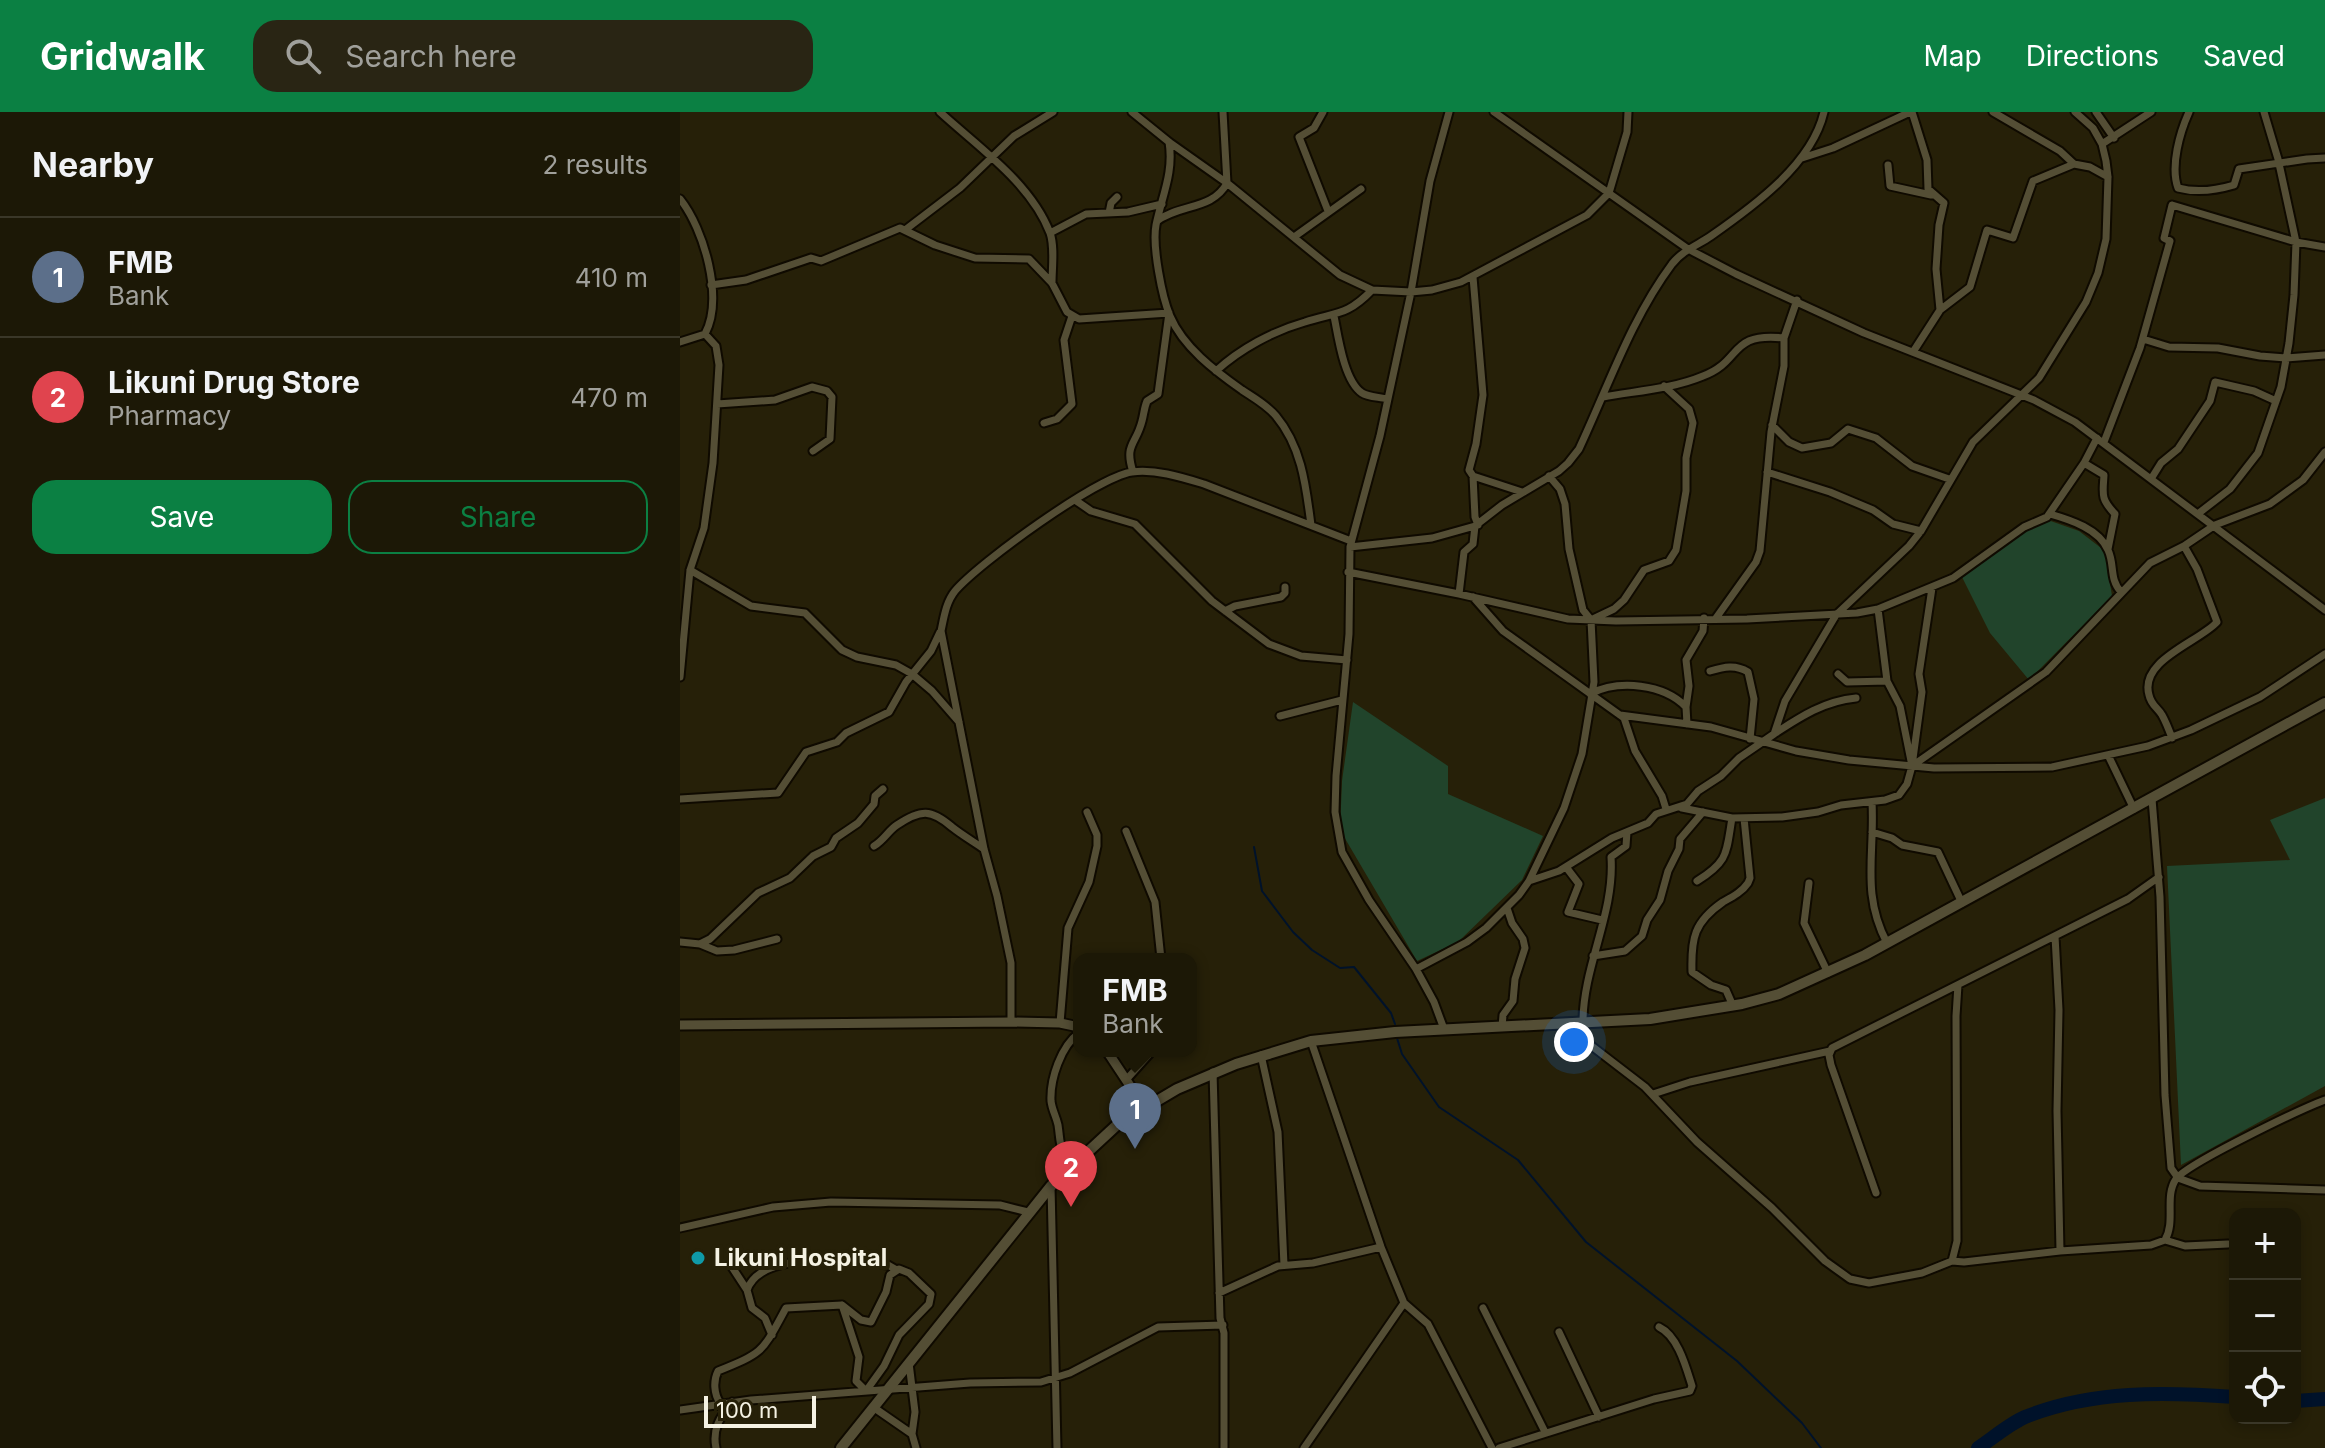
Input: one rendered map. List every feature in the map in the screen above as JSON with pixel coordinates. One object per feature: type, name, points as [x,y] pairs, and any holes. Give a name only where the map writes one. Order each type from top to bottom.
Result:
[{"type":"main road","points":[[841,1448],[1051,1186],[1118,1124],[1144,1107],[1213,1072],[1311,1041],[1395,1032],[1650,1019],[1733,1006],[1779,994],[1887,943],[2325,703]]},
{"type":"street","points":[[940,112],[1028,193],[1050,233],[1052,283]]},
{"type":"street","points":[[905,230],[960,188],[1014,136],[1053,112]]},
{"type":"street","points":[[1132,112],[1227,183],[1340,275],[1372,290],[1411,292],[1446,287],[1473,277],[1587,215],[1609,193],[1630,112]]},
{"type":"street","points":[[1157,221],[1215,198],[1227,183],[1223,112]]},
{"type":"street","points":[[1323,112],[1314,128],[1299,137],[1328,211]]},
{"type":"street","points":[[1444,1029],[1416,969],[1369,900],[1342,852],[1335,812],[1347,660],[1350,544],[1377,450],[1411,292],[1430,181],[1449,112]]},
{"type":"street","points":[[1494,112],[1688,249],[1864,333],[2053,409],[2199,513],[2325,610]]},
{"type":"street","points":[[680,799],[778,793],[806,752],[837,742],[846,733],[889,712],[912,674],[931,651],[956,589],[1010,544],[1115,476],[1133,472],[1179,476],[1311,525],[1350,544],[1432,538],[1477,525],[1574,456],[1624,348],[1673,263],[1688,249],[1754,204],[1802,158],[1818,132],[1824,112]]},
{"type":"street","points":[[1802,158],[1833,148],[1911,112],[1927,160],[1928,189],[1933,196]]},
{"type":"street","points":[[1993,112],[2060,151],[2074,164],[2090,167],[2108,177]]},
{"type":"street","points":[[1774,734],[1785,701],[1836,615],[1909,546],[1973,442],[2039,378],[2070,331],[2098,273],[2106,239],[2108,177],[2102,144],[2093,128],[2075,112]]},
{"type":"street","points":[[2096,112],[2114,138]]},
{"type":"street","points":[[2102,144],[2151,112]]},
{"type":"street","points":[[2189,112],[2180,131],[2175,180],[2178,188],[2193,192],[2219,189],[2234,185],[2239,169],[2325,158]]},
{"type":"street","points":[[2199,513],[2230,489],[2264,443],[2286,358],[2294,295],[2296,242],[2264,112]]},
{"type":"street","points":[[1133,472],[1128,455],[1130,444],[1142,421],[1147,401],[1158,394],[1169,313],[1156,243],[1157,221],[1172,159],[1169,142]]},
{"type":"street","points":[[1913,352],[1940,310],[1970,287],[1987,230],[2013,238],[2033,181],[2074,164]]},
{"type":"street","points":[[1888,165],[1888,182],[1894,189],[1933,196],[1944,203],[1936,269],[1940,310]]},
{"type":"street","points":[[1294,237],[1361,189]]},
{"type":"street","points":[[1109,213],[1111,203],[1117,197]]},
{"type":"street","points":[[680,199],[701,237],[707,257],[712,309],[705,334]]},
{"type":"street","points":[[1050,233],[1086,214],[1128,212],[1162,204]]},
{"type":"street","points":[[1348,572],[1568,619],[1836,615],[1878,609],[1953,578],[2024,527],[2050,514],[2100,440],[2143,339],[2170,241],[2164,238],[2172,205],[2296,242],[2325,247]]},
{"type":"street","points":[[711,285],[746,280],[811,258],[821,261],[900,228],[935,245],[975,258],[1029,259],[1052,283],[1072,316],[1086,320],[1169,313]]},
{"type":"street","points":[[1459,594],[1464,552],[1473,544],[1477,525],[1473,476],[1469,470],[1483,395],[1473,277]]},
{"type":"street","points":[[1216,371],[1234,355],[1288,328],[1356,307],[1372,290]]},
{"type":"street","points":[[1716,618],[1756,562],[1761,544],[1772,425],[1784,366],[1784,338],[1797,300]]},
{"type":"street","points":[[1169,313],[1186,341],[1216,371],[1268,407],[1285,429],[1304,475],[1311,525]]},
{"type":"street","points":[[1044,423],[1057,419],[1072,404],[1064,340],[1072,316]]},
{"type":"street","points":[[1334,316],[1342,353],[1353,382],[1363,394],[1387,399]]},
{"type":"street","points":[[680,342],[705,334]]},
{"type":"street","points":[[680,677],[690,570],[704,528],[713,463],[719,365],[716,346],[705,334]]},
{"type":"street","points":[[1603,397],[1686,383],[1708,375],[1752,339],[1784,338]]},
{"type":"street","points":[[2143,339],[2169,347],[2218,348],[2286,358],[2325,355]]},
{"type":"street","points":[[2151,479],[2161,463],[2178,449],[2210,401],[2215,382],[2254,391],[2276,401]]},
{"type":"street","points":[[1591,620],[1614,609],[1624,600],[1644,570],[1669,561],[1676,550],[1693,423],[1689,409],[1664,386]]},
{"type":"street","points":[[717,404],[775,400],[812,387],[827,391],[832,397],[830,439],[813,451]]},
{"type":"street","points":[[1772,425],[1789,442],[1802,448],[1831,443],[1848,429],[1876,438],[1912,466],[1949,479]]},
{"type":"street","points":[[1912,766],[2046,672],[2150,563],[2184,546],[2215,525],[2277,499],[2303,480],[2325,452]]},
{"type":"street","points":[[2084,463],[2104,475],[2103,498],[2115,514],[2108,549],[2111,573],[2121,592]]},
{"type":"street","points":[[1767,472],[1830,492],[1873,510],[1893,524],[1921,531]]},
{"type":"street","points":[[1473,476],[1522,492]]},
{"type":"street","points":[[1416,969],[1467,942],[1486,928],[1529,881],[1564,808],[1582,754],[1594,682],[1591,620],[1583,610],[1569,549],[1565,504],[1560,489],[1549,476]]},
{"type":"street","points":[[1075,500],[1091,511],[1135,524],[1225,611],[1269,644],[1301,656],[1347,660]]},
{"type":"street","points":[[2050,514],[2082,523],[2108,549]]},
{"type":"street","points":[[2172,738],[2148,692],[2151,675],[2164,658],[2208,632],[2217,622],[2197,569],[2184,546]]},
{"type":"street","points":[[690,570],[751,606],[805,613],[842,650],[857,657],[896,665],[912,674],[932,691],[959,723]]},
{"type":"street","points":[[1225,611],[1235,606],[1281,597],[1285,587]]},
{"type":"street","points":[[1529,881],[1566,867],[1648,823],[1666,809],[1678,808],[1732,818],[1799,816],[1899,795],[1907,784],[1912,766],[1922,692],[1919,674],[1932,588]]},
{"type":"street","points":[[1473,597],[1503,631],[1620,715],[1627,723],[1635,751],[1662,796],[1666,809]]},
{"type":"street","points":[[1878,609],[1887,681],[1900,706],[1912,766]]},
{"type":"street","points":[[1687,724],[1689,686],[1686,660],[1703,631],[1704,618]]},
{"type":"street","points":[[941,631],[984,849],[1011,963],[1011,1022]]},
{"type":"street","points":[[1620,715],[1711,727],[1831,758],[1934,768],[2052,767],[2172,738],[2260,697],[2325,654]]},
{"type":"street","points":[[1710,671],[1740,667],[1748,672],[1754,699],[1750,739]]},
{"type":"street","points":[[1838,674],[1847,682],[1887,681]]},
{"type":"street","points":[[1590,694],[1612,687],[1639,687],[1677,697],[1686,707]]},
{"type":"street","points":[[1678,808],[1774,734],[1816,709],[1856,698]]},
{"type":"street","points":[[1280,716],[1342,700]]},
{"type":"street","points":[[2108,755],[2134,809]]},
{"type":"street","points":[[700,944],[710,939],[758,893],[790,878],[813,856],[831,847],[836,838],[858,823],[883,789]]},
{"type":"street","points":[[2152,799],[2159,877],[2165,1095],[2171,1168],[2178,1178],[2212,1187],[2325,1190]]},
{"type":"street","points":[[1872,802],[1871,898],[1887,943]]},
{"type":"street","points":[[1060,1023],[1068,928],[1089,882],[1097,846],[1097,835],[1087,812]]},
{"type":"street","points":[[1593,956],[1625,951],[1642,936],[1647,920],[1660,900],[1680,839],[1703,812]]},
{"type":"street","points":[[874,846],[886,839],[894,827],[921,813],[931,813],[942,817],[984,849]]},
{"type":"street","points":[[1697,881],[1718,868],[1726,853],[1732,818]]},
{"type":"street","points":[[1733,1006],[1726,990],[1711,985],[1692,972],[1691,953],[1696,928],[1702,920],[1748,883],[1750,878],[1744,818]]},
{"type":"street","points":[[1126,831],[1155,902],[1160,953]]},
{"type":"street","points":[[1583,1022],[1584,994],[1612,879],[1611,857],[1626,846],[1627,832]]},
{"type":"street","points":[[1872,832],[1892,838],[1902,845],[1938,852],[1962,903]]},
{"type":"street","points":[[1566,867],[1579,884],[1568,912],[1602,920]]},
{"type":"street","points":[[1653,1094],[1690,1082],[1830,1051],[1836,1045],[2128,899],[2159,877]]},
{"type":"street","points":[[1809,883],[1804,923],[1828,973]]},
{"type":"street","points":[[1502,1027],[1503,1015],[1513,1001],[1515,979],[1525,948],[1507,908]]},
{"type":"street","points":[[2055,936],[2059,1010],[2057,1111],[2060,1251]]},
{"type":"street","points":[[680,942],[700,944],[717,951],[777,939]]},
{"type":"street","points":[[1952,1261],[1957,1241],[1958,985]]},
{"type":"street","points":[[680,1025],[1011,1022],[1073,1026]]},
{"type":"street","points":[[1568,1023],[1580,1037],[1653,1094],[1697,1142],[1772,1208],[1825,1261],[1850,1279],[1862,1283],[1882,1282],[1922,1273],[1952,1261],[2151,1245],[2165,1240],[2185,1246],[2228,1244]]},
{"type":"street","points":[[1073,1040],[1052,1081],[1051,1099],[1061,1151],[1073,1164]]},
{"type":"street","points":[[1311,1041],[1381,1247],[1404,1303],[1428,1324],[1492,1448]]},
{"type":"street","points":[[1830,1051],[1831,1065],[1876,1193]]},
{"type":"street","points":[[1261,1055],[1278,1132],[1284,1265]]},
{"type":"street","points":[[1111,1057],[1144,1107]]},
{"type":"street","points":[[1126,1080],[1147,1057]]},
{"type":"street","points":[[1213,1072],[1219,1293],[1223,1325],[1224,1448]]},
{"type":"street","points":[[2165,1240],[2171,1226],[2173,1188],[2178,1178],[2195,1165],[2273,1123],[2325,1100]]},
{"type":"street","points":[[1051,1186],[1057,1448]]},
{"type":"street","points":[[680,1228],[773,1207],[831,1202],[1000,1205],[1028,1212]]},
{"type":"street","points":[[1219,1293],[1284,1265],[1313,1263],[1381,1247]]},
{"type":"street","points":[[747,1290],[751,1280],[762,1272],[824,1259],[888,1265],[904,1270],[929,1289],[932,1299],[920,1316],[899,1335],[884,1366],[866,1391]]},
{"type":"street","points":[[730,1264],[747,1290],[752,1308],[765,1318],[772,1335]]},
{"type":"street","points":[[720,1403],[716,1397],[714,1378],[718,1371],[764,1350],[786,1308],[842,1305],[861,1320],[871,1322],[895,1269]]},
{"type":"street","points":[[1304,1448],[1404,1303]]},
{"type":"street","points":[[842,1305],[859,1357],[856,1381],[866,1391]]},
{"type":"street","points":[[1483,1308],[1545,1432]]},
{"type":"street","points":[[680,1410],[720,1403],[866,1391],[970,1383],[1041,1382],[1054,1379],[1160,1326],[1223,1325]]},
{"type":"street","points":[[1499,1448],[1692,1389],[1673,1338],[1659,1327]]},
{"type":"street","points":[[1559,1332],[1599,1417]]},
{"type":"street","points":[[909,1361],[915,1412],[912,1434],[916,1448]]},
{"type":"street","points":[[716,1448],[713,1435],[720,1417],[732,1402]]},
{"type":"street","points":[[873,1407],[912,1434]]},
{"type":"green space","points":[[2045,519],[2079,531],[2105,551],[2112,596],[2029,680],[1990,633],[1961,575]]},
{"type":"green space","points":[[1353,702],[1448,766],[1448,794],[1543,836],[1522,880],[1458,942],[1417,961],[1340,830],[1342,781]]},
{"type":"green space","points":[[2325,798],[2325,1086],[2181,1165],[2167,866],[2290,860],[2270,820]]},
{"type":"waterway","points":[[1254,847],[1262,891],[1293,932],[1312,950],[1340,968],[1354,967],[1391,1013],[1395,1024]]},
{"type":"waterway","points":[[1397,1038],[1402,1054],[1439,1107],[1518,1160],[1586,1242],[1737,1361],[1802,1423],[1821,1448]]},
{"type":"waterway","points":[[1978,1448],[2025,1417],[2076,1402],[2155,1394],[2229,1397]]},
{"type":"waterway","points":[[2301,1401],[2325,1399]]},
{"type":"place","name":"FMB","points":[[1135,1149]]},
{"type":"place","name":"Likuni Drug Store","points":[[1071,1207]]},
{"type":"place","name":"Likuni Hospital","points":[[698,1258]]}]
